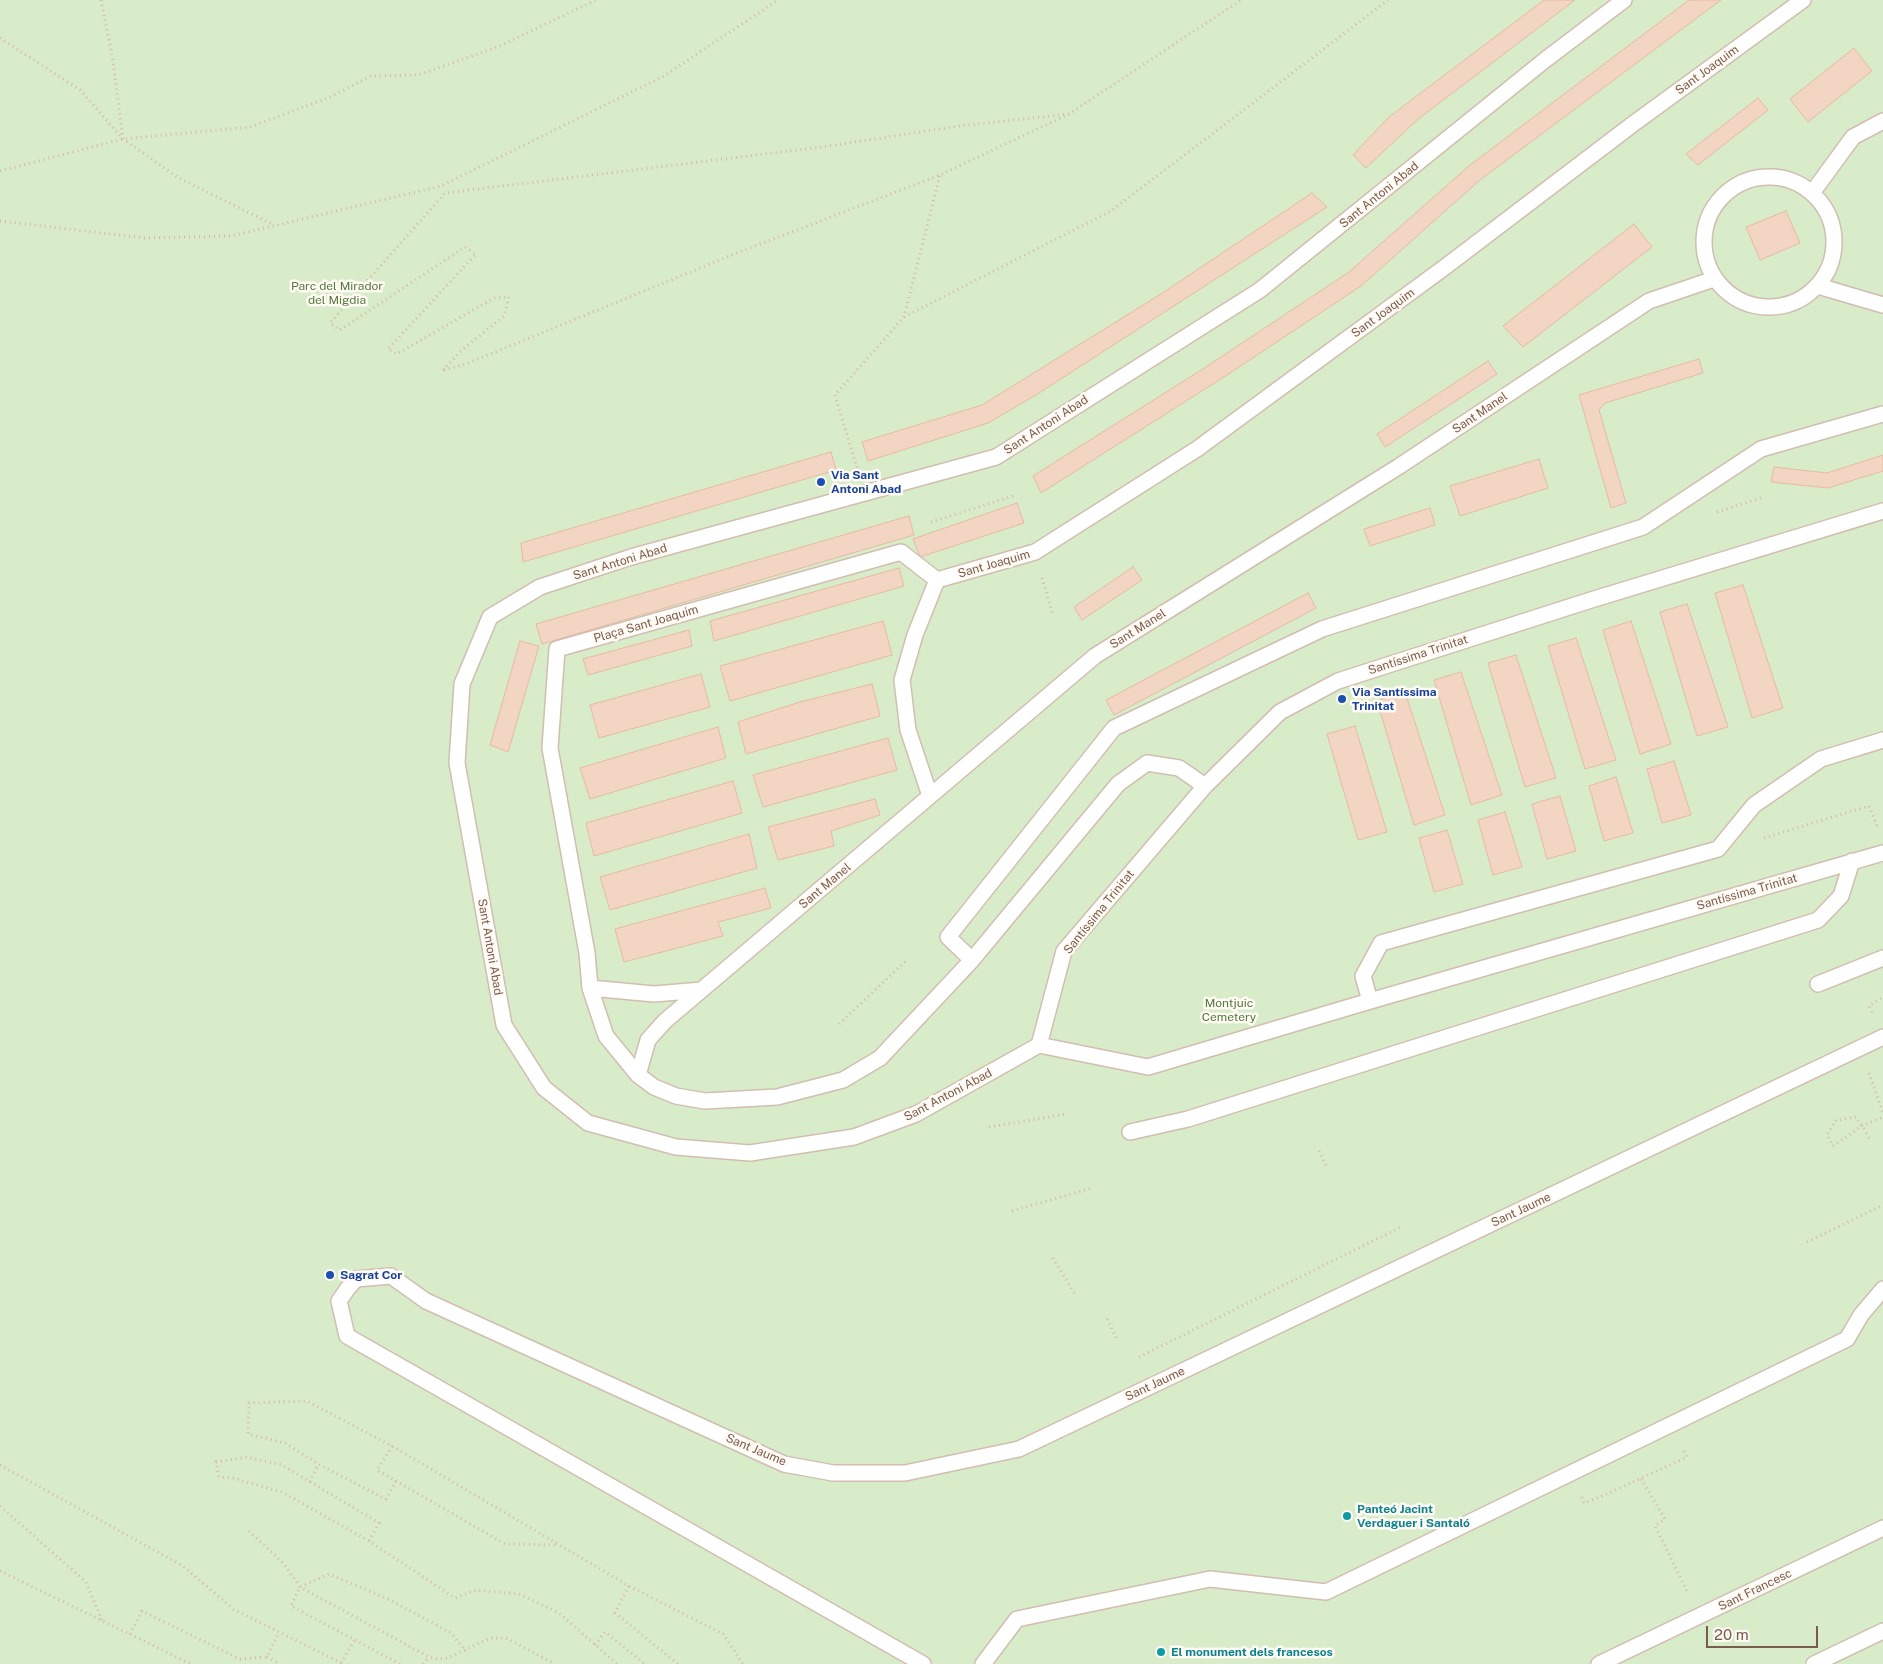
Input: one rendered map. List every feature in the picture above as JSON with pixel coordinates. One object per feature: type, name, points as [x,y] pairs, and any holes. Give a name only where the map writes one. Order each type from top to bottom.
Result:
[{"type":"lane","name":"Sant Antoni Abad","points":[[1039,1045],[907,1118],[854,1137],[750,1153],[676,1147],[588,1123],[544,1088],[504,1025],[457,762],[462,684],[490,617],[540,587],[631,557],[996,457],[1260,290],[1545,60],[1624,0]]},
{"type":"lane","name":"Sant Joaquim","points":[[937,580],[1035,552],[1197,449],[1445,267],[1633,124],[1803,0]]},
{"type":"lane","points":[[1812,193],[1853,137],[1883,121]]},
{"type":"lane","points":[[1764,177],[1782,178],[1798,183],[1812,193],[1823,206],[1831,221],[1834,238],[1833,255],[1828,272],[1818,286],[1806,297],[1790,304],[1773,308],[1756,307],[1740,301],[1725,292],[1714,279],[1706,264],[1703,238],[1710,214],[1719,199],[1740,184],[1764,177]]},
{"type":"lane","name":"Sant Manel","points":[[638,1075],[648,1040],[665,1021],[1095,656],[1398,467],[1649,301],[1714,279]]},
{"type":"lane","points":[[1818,286],[1883,305]]},
{"type":"lane","points":[[972,960],[948,936],[1114,728],[1322,629],[1643,527],[1762,449],[1883,414]]},
{"type":"lane","name":"Santíssima Trinitat","points":[[1883,511],[1592,600],[1338,681],[1280,712],[1205,786],[1064,951],[1039,1045],[1148,1067],[1370,1000],[1883,853]]},
{"type":"lane","name":"Plaça Sant Joaquim","points":[[937,580],[901,552],[557,649],[550,748],[587,953],[590,988],[606,1036],[638,1075],[654,1087],[676,1096],[705,1101],[777,1097],[843,1080],[880,1058],[972,960],[1118,784],[1147,763],[1179,768],[1205,786]]},
{"type":"lane","points":[[930,796],[908,730],[902,680],[915,635],[937,580]]},
{"type":"lane","points":[[1370,1000],[1363,976],[1381,943],[1718,849],[1754,805],[1821,759],[1883,740]]},
{"type":"lane","points":[[1130,1132],[1188,1119],[1818,920],[1841,896],[1852,861]]},
{"type":"lane","points":[[1818,984],[1883,958]]},
{"type":"lane","points":[[590,988],[654,994],[702,990]]},
{"type":"lane","name":"Sant Jaume","points":[[923,1664],[347,1336],[339,1301],[356,1279],[391,1276],[426,1301],[784,1464],[833,1473],[904,1473],[1019,1449],[1883,1037]]},
{"type":"lane","points":[[983,1664],[1017,1619],[1210,1579],[1326,1592],[1847,1339],[1861,1315],[1883,1289]]},
{"type":"lane","name":"Sant Francesc","points":[[1599,1664],[1883,1528]]},
{"type":"lane","points":[[1814,1664],[1883,1631]]},
{"type":"path","points":[[101,0],[112,55],[123,138]]},
{"type":"path","points":[[0,171],[123,138],[250,127],[328,98],[371,76],[418,75],[500,46],[596,0]]},
{"type":"path","points":[[0,221],[144,238],[231,236],[441,186],[664,76],[778,0]]},
{"type":"path","points":[[1069,114],[959,126],[822,147],[445,193],[330,323],[340,330],[465,247],[476,254],[388,349],[397,354],[494,298],[509,297],[504,316],[461,351],[443,370],[466,364],[732,255],[940,175],[1069,114],[1241,0]]},
{"type":"path","points":[[865,493],[835,395],[904,317],[1112,211],[1388,0]]},
{"type":"path","points":[[0,38],[80,90],[123,138],[177,177],[275,226]]},
{"type":"path","points":[[904,317],[940,175]]},
{"type":"path","points":[[441,186],[445,193]]},
{"type":"path","points":[[931,522],[1013,496]]},
{"type":"path","points":[[1711,514],[1764,497]]},
{"type":"path","points":[[1040,573],[1053,615]]},
{"type":"path","points":[[1756,840],[1869,806],[1880,832]]},
{"type":"path","points":[[839,1024],[908,959]]},
{"type":"path","points":[[1869,1138],[1862,1126],[1856,1117],[1836,1120],[1828,1135],[1833,1146],[1862,1126],[1883,1115],[1869,1073],[1876,1070]]},
{"type":"path","points":[[989,1127],[1067,1114]]},
{"type":"path","points":[[1319,1151],[1327,1167]]},
{"type":"path","points":[[1012,1211],[1092,1188]]},
{"type":"path","points":[[1807,1242],[1883,1205]]},
{"type":"path","points":[[1139,1357],[1401,1227]]},
{"type":"path","points":[[1053,1258],[1076,1296]]},
{"type":"path","points":[[1107,1319],[1117,1339]]},
{"type":"path","points":[[396,1481],[386,1499],[318,1464],[286,1443],[248,1434],[249,1403],[306,1401],[392,1446],[629,1586],[723,1634],[743,1664]]},
{"type":"path","points":[[392,1446],[377,1470],[505,1544],[558,1545]]},
{"type":"path","points":[[369,1541],[379,1523],[282,1465],[247,1457],[216,1462],[218,1477],[232,1478],[282,1492],[369,1541],[454,1598],[476,1590],[519,1594],[559,1613],[617,1664]]},
{"type":"path","points":[[1600,1497],[1676,1462]]},
{"type":"path","points":[[310,1482],[318,1464]]},
{"type":"path","points":[[0,1465],[183,1566],[234,1609],[342,1664],[354,1641]]},
{"type":"path","points":[[1641,1479],[1665,1520],[1655,1526],[1700,1616]]},
{"type":"path","points":[[0,1506],[86,1582],[102,1621]]},
{"type":"path","points":[[249,1531],[284,1564],[300,1587],[429,1657],[437,1659],[448,1658],[490,1638],[506,1638],[555,1664]]},
{"type":"path","points":[[0,1571],[190,1664]]},
{"type":"path","points":[[400,1664],[291,1606],[300,1587],[329,1574],[390,1600],[451,1633],[466,1651]]},
{"type":"path","points":[[629,1586],[615,1613],[678,1664]]},
{"type":"path","points":[[130,1634],[142,1611],[240,1659],[267,1657],[280,1664]]},
{"type":"path","points":[[267,1657],[279,1632]]},
{"type":"path","points":[[596,1645],[605,1632],[645,1664]]},
{"type":"path","points":[[423,1664],[429,1657]]},
{"type":"green space","name":"Montjuic Cemetery","points":[[0,0],[1883,0],[1883,1664],[0,1664]]},
{"type":"building","points":[[1544,0],[1575,0],[1417,120],[1366,168],[1353,155],[1389,117]]},
{"type":"building","points":[[1689,0],[1721,0],[1480,180],[1361,286],[1224,377],[1041,493],[1033,476],[1206,367],[1349,272],[1470,165]]},
{"type":"building","points":[[1854,48],[1872,71],[1808,122],[1790,99]]},
{"type":"building","points":[[1758,98],[1768,110],[1698,165],[1686,154]]},
{"type":"building","points":[[1312,193],[1327,207],[1036,395],[988,423],[868,461],[862,442],[982,405],[1161,294]]},
{"type":"building","points":[[1786,211],[1800,243],[1760,260],[1746,227]]},
{"type":"building","points":[[1634,224],[1652,247],[1523,347],[1503,326]]},
{"type":"building","points":[[1699,359],[1703,373],[1605,403],[1599,410],[1626,503],[1611,508],[1579,395]]},
{"type":"building","points":[[1488,361],[1497,374],[1385,447],[1377,434]]},
{"type":"building","points":[[831,452],[836,470],[523,562],[521,543]]},
{"type":"building","points":[[1883,455],[1883,471],[1828,488],[1771,482],[1774,467],[1827,473]]},
{"type":"building","points":[[1539,459],[1548,488],[1460,516],[1450,486]]},
{"type":"building","points":[[1017,503],[1024,523],[920,557],[913,539]]},
{"type":"building","points":[[1430,508],[1435,525],[1370,546],[1364,529]]},
{"type":"building","points":[[909,516],[914,535],[542,644],[536,624]]},
{"type":"building","points":[[1133,567],[1142,580],[1082,620],[1074,607]]},
{"type":"building","points":[[899,568],[904,586],[714,641],[710,621]]},
{"type":"building","points":[[1743,585],[1783,708],[1752,718],[1715,593]]},
{"type":"building","points":[[1308,593],[1316,608],[1114,715],[1106,700]]},
{"type":"building","points":[[1687,604],[1728,727],[1697,736],[1660,612]]},
{"type":"building","points":[[883,621],[892,655],[730,701],[720,666]]},
{"type":"building","points":[[1631,621],[1671,744],[1640,754],[1603,630]]},
{"type":"building","points":[[689,630],[692,646],[588,675],[583,659]]},
{"type":"building","points":[[1576,638],[1616,760],[1585,769],[1548,646]]},
{"type":"building","points":[[520,641],[539,646],[508,752],[490,745]]},
{"type":"building","points":[[1516,655],[1556,778],[1525,787],[1488,663]]},
{"type":"building","points":[[1461,672],[1502,795],[1471,805],[1434,680]]},
{"type":"building","points":[[701,674],[710,707],[599,738],[590,705]]},
{"type":"building","points":[[872,684],[880,716],[746,754],[738,722],[800,702]]},
{"type":"building","points":[[1405,692],[1445,815],[1414,825],[1377,701]]},
{"type":"building","points":[[1355,726],[1387,832],[1358,840],[1327,734]]},
{"type":"building","points":[[718,727],[726,758],[590,799],[580,768]]},
{"type":"building","points":[[888,738],[897,770],[763,807],[753,775]]},
{"type":"building","points":[[1674,761],[1691,815],[1662,823],[1647,769]]},
{"type":"building","points":[[1616,777],[1633,833],[1604,841],[1589,786]]},
{"type":"building","points":[[733,781],[742,813],[594,856],[586,823]]},
{"type":"building","points":[[1560,796],[1576,851],[1547,859],[1532,804]]},
{"type":"building","points":[[875,799],[880,815],[831,831],[834,846],[778,860],[768,827]]},
{"type":"building","points":[[1505,812],[1522,867],[1493,875],[1478,820]]},
{"type":"building","points":[[1447,830],[1463,884],[1434,892],[1419,838]]},
{"type":"building","points":[[749,834],[757,868],[610,910],[600,877]]},
{"type":"building","points":[[765,888],[771,908],[718,922],[723,936],[624,962],[615,929]]},
{"type":"place","name":"Via Sant Antoni Abad","points":[[821,482]]},
{"type":"place","name":"Via Santíssima Trinitat","points":[[1342,699]]},
{"type":"place","name":"Sagrat Cor","points":[[330,1275]]},
{"type":"place","name":"Panteó Jacint Verdaguer i Santaló","points":[[1347,1516]]},
{"type":"place","name":"El monument dels francesos","points":[[1161,1652]]},
{"type":"park label","name":"Parc del Mirador del Migdia","points":[[337,293]]}]
